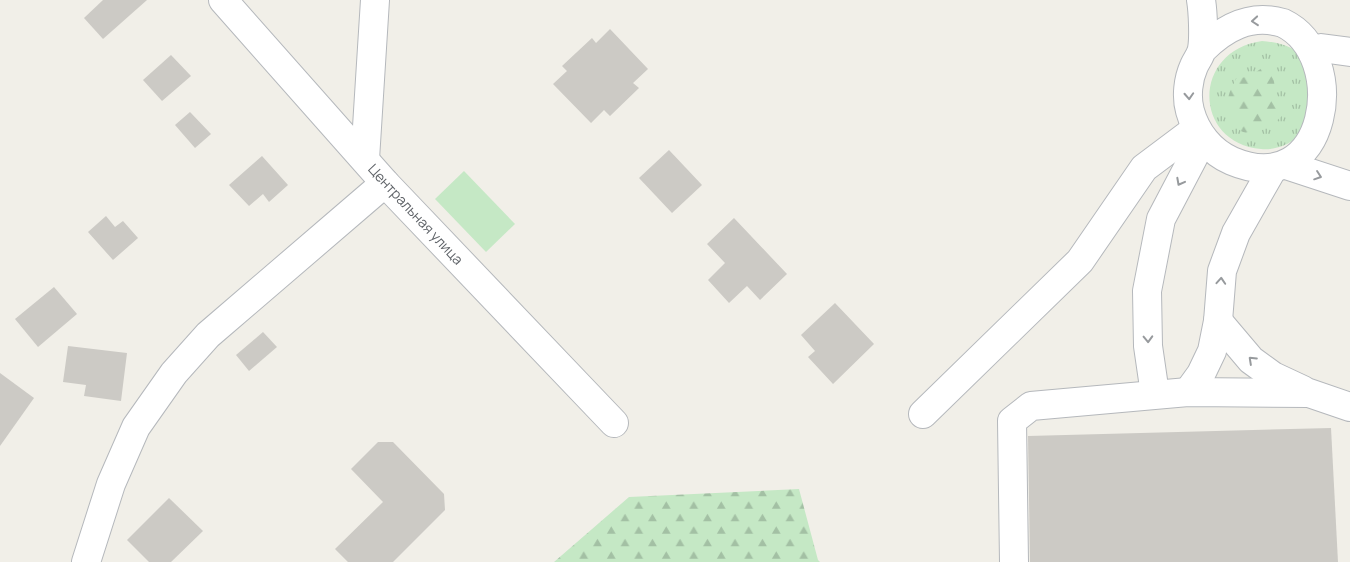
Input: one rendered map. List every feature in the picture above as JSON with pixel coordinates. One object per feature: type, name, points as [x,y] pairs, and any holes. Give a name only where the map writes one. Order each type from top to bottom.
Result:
[{"type":"street","name":"Центральная улица","points":[[223,0],[385,183],[614,423]]},
{"type":"street","points":[[365,159],[376,0]]},
{"type":"street","points":[[1201,0],[1202,50]]},
{"type":"street","points":[[1188,392],[1201,374],[1212,351],[1218,320],[1222,271],[1236,233],[1279,166],[1307,154],[1323,137],[1334,116],[1337,92],[1332,69],[1321,48],[1296,27],[1275,0]]},
{"type":"street","points":[[1296,27],[1276,21],[1255,20],[1235,25],[1217,36],[1202,50],[1192,69],[1188,89],[1189,110],[1200,134],[1222,157],[1246,167],[1279,166],[1350,186]]},
{"type":"street","points":[[1321,48],[1350,52]]},
{"type":"street","points":[[1155,394],[1148,346],[1147,290],[1161,219],[1200,134]]},
{"type":"street","points":[[923,414],[1080,261],[1144,168],[1200,134]]},
{"type":"street","points":[[86,562],[111,484],[136,426],[174,373],[208,335],[385,183]]},
{"type":"street","points":[[1218,320],[1251,360],[1273,376],[1309,393],[1350,407]]},
{"type":"street","points":[[1014,562],[1012,421],[1031,406],[1188,392],[1309,393]]},
{"type":"green space","points":[[1262,41],[1289,47],[1301,54],[1309,65],[1311,83],[1312,121],[1290,142],[1278,148],[1269,149],[1261,149],[1239,143],[1222,131],[1213,115],[1209,96],[1213,78],[1222,61],[1239,48]]},
{"type":"green space","points":[[1262,68],[1268,70],[1273,75],[1276,95],[1284,107],[1284,114],[1273,124],[1259,125],[1254,130],[1245,132],[1237,126],[1236,118],[1228,103],[1229,95],[1236,79],[1250,76]]},
{"type":"green space","points":[[464,171],[515,224],[486,252],[435,199]]},
{"type":"green space","points":[[799,489],[820,562],[554,562],[629,497]]},
{"type":"building","points":[[103,0],[147,0],[103,39],[84,18]]},
{"type":"building","points":[[610,29],[648,69],[633,83],[639,88],[610,116],[604,110],[591,123],[553,84],[567,71],[562,66],[592,38],[596,43]]},
{"type":"building","points":[[171,55],[191,76],[162,101],[143,80]]},
{"type":"building","points":[[190,112],[211,134],[195,148],[175,125]]},
{"type":"building","points":[[669,150],[702,185],[672,213],[639,178]]},
{"type":"building","points":[[262,156],[288,185],[269,202],[263,194],[249,206],[229,185]]},
{"type":"building","points":[[106,216],[115,227],[123,221],[138,238],[113,260],[88,232]]},
{"type":"building","points":[[734,218],[787,274],[760,300],[747,286],[729,303],[708,280],[725,263],[707,244]]},
{"type":"building","points":[[54,287],[77,314],[38,347],[15,319]]},
{"type":"building","points":[[835,303],[874,344],[833,384],[808,357],[815,351],[801,335]]},
{"type":"building","points":[[263,332],[277,347],[249,371],[236,355]]},
{"type":"building","points":[[68,346],[127,353],[121,401],[84,396],[86,385],[63,382]]},
{"type":"building","points":[[0,373],[34,398],[0,446]]},
{"type":"building","points":[[1331,428],[1338,562],[1030,562],[1028,436]]},
{"type":"building","points":[[378,442],[393,442],[444,494],[445,510],[393,562],[348,562],[335,549],[383,502],[351,469]]},
{"type":"building","points":[[169,498],[203,531],[171,562],[149,562],[127,540]]}]
